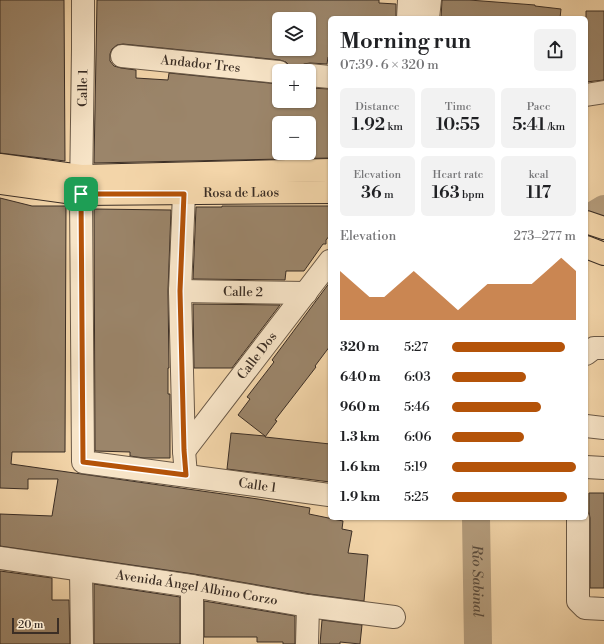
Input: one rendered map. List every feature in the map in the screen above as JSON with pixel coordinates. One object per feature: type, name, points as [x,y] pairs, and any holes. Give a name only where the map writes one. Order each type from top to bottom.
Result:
[{"type":"main road","points":[[0,165],[81,185]]},
{"type":"main road","name":"Rosa de Laos","points":[[81,185],[328,170]]},
{"type":"main road","points":[[0,183],[81,185]]},
{"type":"main road","name":"Rosa de Laos","points":[[81,185],[184,194],[328,192]]},
{"type":"main road","points":[[588,223],[604,228]]},
{"type":"main road","points":[[588,248],[604,254]]},
{"type":"street","name":"Calle 1","points":[[83,0],[81,185],[83,462],[328,495]]},
{"type":"street","points":[[408,16],[409,0]]},
{"type":"street","points":[[428,16],[430,0]]},
{"type":"street","name":"Andador Tres","points":[[122,56],[272,71]]},
{"type":"street","points":[[316,76],[328,77]]},
{"type":"street","points":[[588,95],[604,92]]},
{"type":"street","points":[[184,194],[180,291],[186,475]]},
{"type":"street","name":"Calle Dos","points":[[184,450],[328,264]]},
{"type":"street","name":"Calle 2","points":[[180,291],[306,293]]},
{"type":"street","points":[[588,352],[594,348],[604,348]]},
{"type":"street","points":[[588,426],[604,428]]},
{"type":"street","points":[[588,467],[604,468]]},
{"type":"street","points":[[578,520],[578,601],[585,608],[604,609]]},
{"type":"street","name":"Avenida Ángel Albino Corzo","points":[[0,558],[192,586],[308,606],[394,617]]},
{"type":"street","points":[[81,570],[82,644]]},
{"type":"street","points":[[192,586],[192,644]]},
{"type":"street","points":[[307,644],[308,606]]},
{"type":"building","points":[[0,0],[64,0],[65,161],[0,153]]},
{"type":"building","points":[[97,0],[379,0],[379,3],[396,4],[396,16],[328,16],[327,64],[288,64],[280,60],[123,44],[117,45],[112,49],[110,54],[110,61],[114,66],[136,70],[136,78],[168,80],[169,73],[272,83],[272,108],[316,108],[316,88],[328,89],[328,158],[316,158],[316,116],[272,116],[272,159],[94,163]]},
{"type":"building","points":[[442,0],[469,0],[535,5],[561,9],[560,16],[441,16]]},
{"type":"building","points":[[586,11],[604,11],[604,80],[588,82],[588,16],[586,16]]},
{"type":"building","points":[[0,198],[32,206],[66,206],[65,452],[12,452],[11,464],[258,499],[310,508],[309,514],[328,518],[328,520],[343,521],[342,529],[352,531],[348,553],[368,555],[364,601],[310,594],[194,574],[0,546],[0,514],[52,516],[58,479],[28,479],[28,489],[0,488]]},
{"type":"building","points":[[328,206],[328,238],[326,244],[323,244],[304,271],[286,271],[285,280],[193,279],[196,207]]},
{"type":"building","points":[[94,209],[171,210],[168,291],[168,394],[170,394],[170,458],[144,458],[130,456],[130,452],[95,451]]},
{"type":"building","points":[[328,285],[328,349],[315,366],[316,367],[275,420],[277,421],[265,437],[328,444],[328,482],[227,469],[231,433],[265,436],[238,415],[250,399],[247,397],[274,362],[272,360]]},
{"type":"building","points":[[193,304],[280,305],[232,368],[194,368]]},
{"type":"building","points":[[589,493],[604,493],[604,588],[590,588]]},
{"type":"building","points":[[0,571],[52,578],[52,600],[69,600],[70,644],[0,644]]},
{"type":"building","points":[[94,584],[180,597],[180,644],[94,644]]},
{"type":"building","points":[[204,601],[295,616],[295,644],[283,644],[283,642],[257,642],[257,637],[204,637]]},
{"type":"building","points":[[322,620],[362,625],[360,644],[340,642],[340,644],[320,644]]},
{"type":"waterway","name":"Río Sabinal","points":[[588,219],[604,209]]},
{"type":"waterway","name":"Río Sabinal","points":[[476,520],[478,644]]},
{"type":"route","points":[[81,194],[184,194],[180,291],[186,475],[83,462],[81,194]]}]
